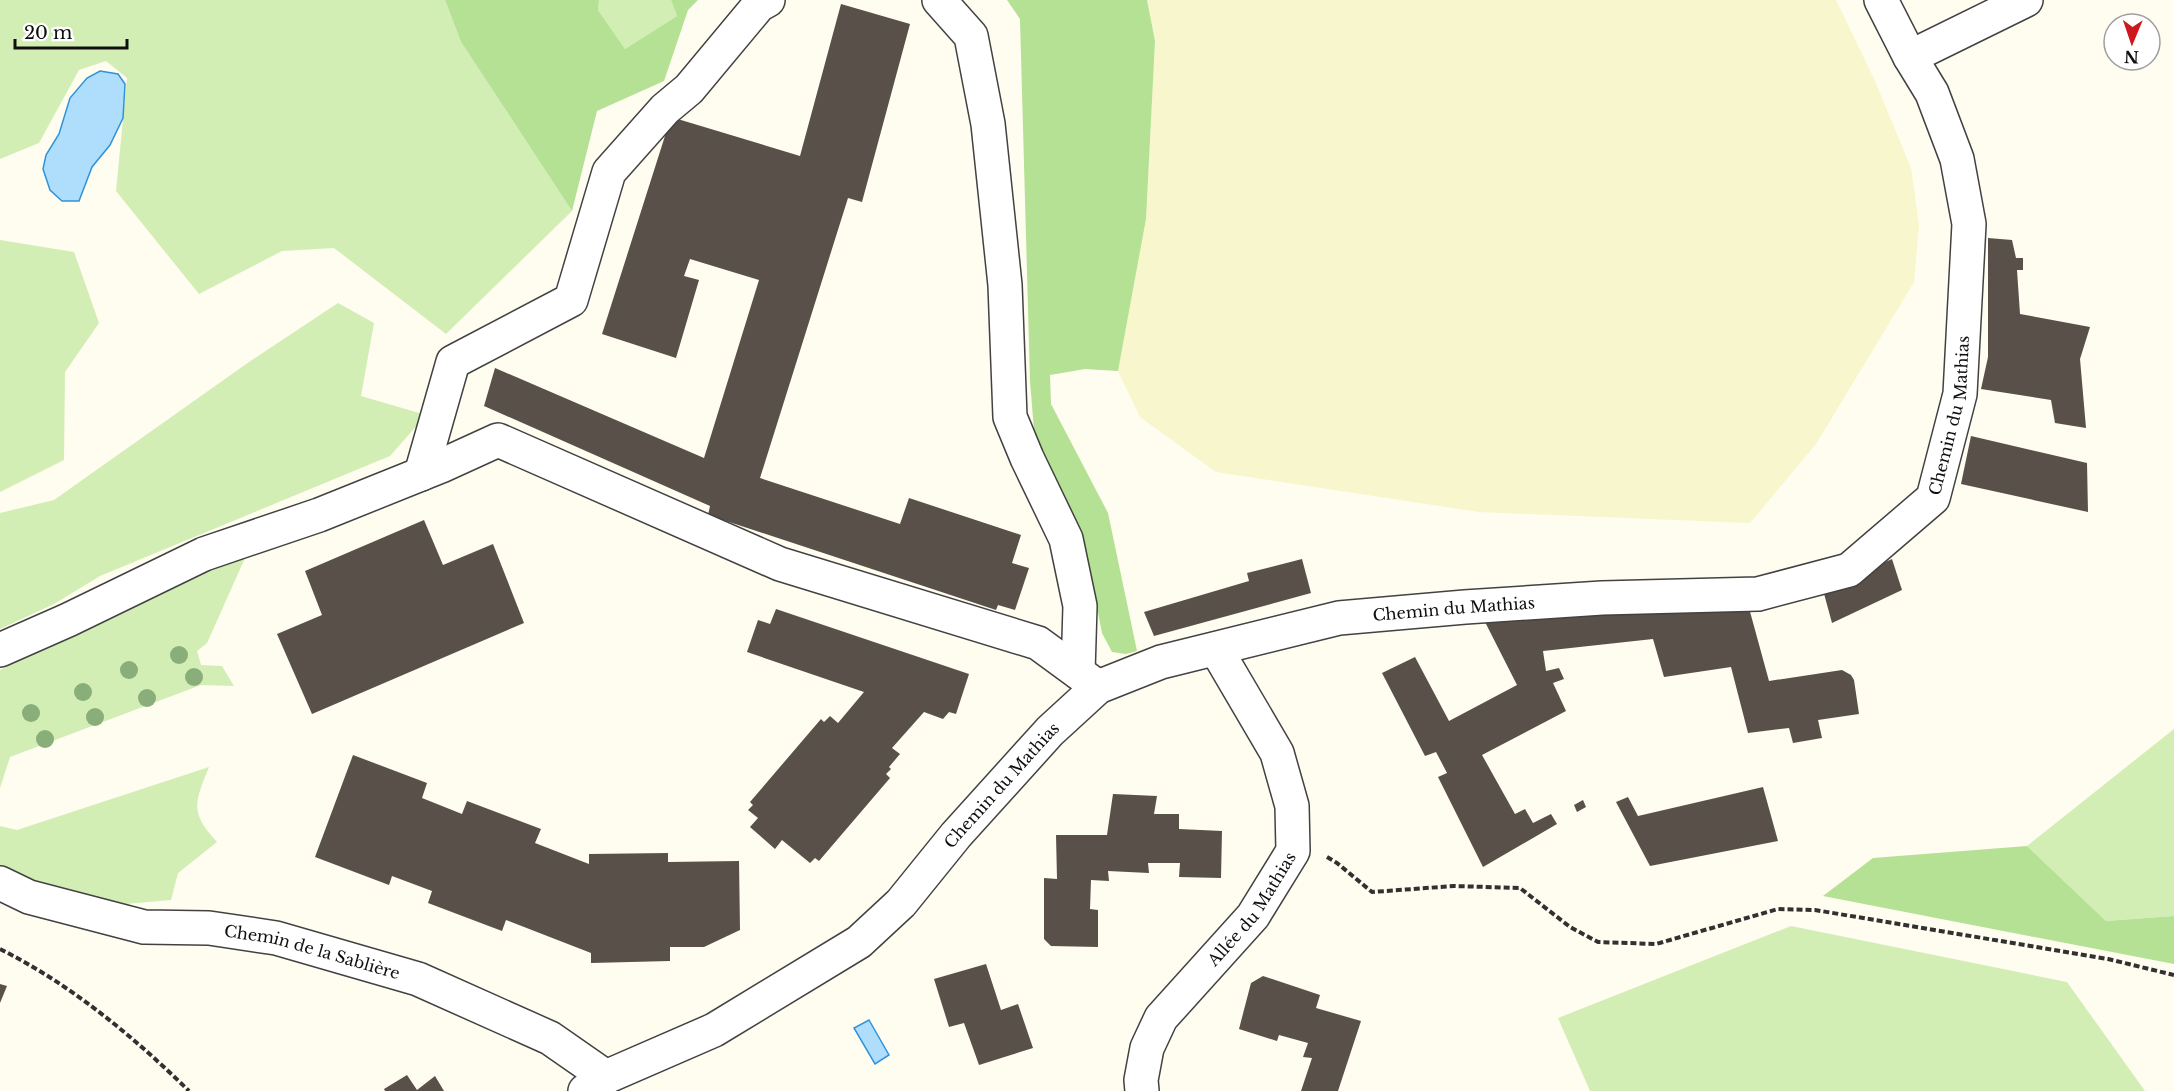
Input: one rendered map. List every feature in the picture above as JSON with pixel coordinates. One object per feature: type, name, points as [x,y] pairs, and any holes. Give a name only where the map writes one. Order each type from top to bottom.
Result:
[{"type":"street","points":[[421,474],[453,362],[571,300],[609,172],[665,109],[689,89],[759,5],[768,0]]},
{"type":"street","points":[[939,0],[971,36],[988,124],[1005,285],[1010,417],[1065,539],[1080,606],[1088,679]]},
{"type":"street","name":"Chemin du Mathias","points":[[596,1084],[714,1030],[859,942],[901,903],[956,834],[1050,731],[1088,679],[1339,618],[1590,599],[1758,594],[1849,570],[1933,498],[1960,394],[1969,224],[1957,159],[1932,93],[1910,57],[1881,0]]},
{"type":"street","points":[[1910,57],[2026,0]]},
{"type":"street","points":[[0,650],[68,620],[204,554],[319,515],[498,440],[780,564],[1038,643],[1088,679]]},
{"type":"street","name":"Allée du Mathias","points":[[1142,1091],[1141,1080],[1147,1048],[1161,1018],[1253,916],[1293,851],[1292,806],[1277,753],[1216,649]]},
{"type":"street","name":"Chemin de la Sablière","points":[[0,883],[29,897],[144,927],[209,928],[276,938],[418,979],[550,1038],[596,1084]]},
{"type":"path","points":[[1293,837],[1337,863],[1372,892],[1454,886],[1520,888],[1570,927],[1598,942],[1656,944],[1778,909],[1815,910],[2108,959],[2174,975]]},
{"type":"path","points":[[0,949],[29,964],[95,1009],[150,1053],[189,1091]]},
{"type":"shaded area","points":[[1147,0],[1836,0],[1875,81],[1911,168],[1919,225],[1914,282],[1816,444],[1750,523],[1479,512],[1216,472],[1140,417],[1118,371],[1146,219],[1155,41]]},
{"type":"green space","points":[[0,0],[445,0],[461,42],[572,211],[446,334],[334,248],[282,251],[199,294],[116,191],[127,78],[106,61],[79,70],[39,143],[0,159]]},
{"type":"green space","points":[[445,0],[599,0],[598,10],[625,49],[677,16],[671,0],[698,0],[688,10],[664,81],[597,111],[572,211],[461,42]]},
{"type":"green space","points":[[599,0],[671,0],[677,16],[625,49],[598,10]]},
{"type":"green space","points":[[1007,0],[1147,0],[1155,41],[1146,219],[1118,371],[1085,369],[1050,375],[1051,404],[1108,513],[1137,651],[1126,654],[1112,652],[1102,633],[1092,583],[1035,442],[1030,381],[1020,19]]},
{"type":"green space","points":[[0,240],[74,252],[99,323],[65,372],[64,460],[0,492]]},
{"type":"green space","points":[[338,303],[374,323],[361,396],[426,415],[390,456],[100,576],[54,604],[0,629],[0,513],[54,500],[249,362]]},
{"type":"green space","points":[[231,550],[245,558],[207,643],[197,651],[201,665],[222,666],[234,686],[201,685],[10,757],[0,788],[0,670],[114,615]]},
{"type":"green space","points":[[2174,729],[2174,916],[2106,921],[2027,846]]},
{"type":"green space","points":[[209,767],[200,789],[197,806],[202,823],[217,842],[178,873],[171,900],[114,905],[16,876],[0,868],[0,826],[17,830]]},
{"type":"green space","points":[[2027,846],[2106,921],[2174,916],[2174,964],[1823,896],[1873,858]]},
{"type":"green space","points":[[1791,926],[2067,982],[2145,1091],[1590,1091],[1558,1018]]},
{"type":"water","points":[[100,71],[118,74],[125,84],[123,118],[110,145],[92,167],[79,201],[62,201],[50,190],[43,169],[46,155],[59,134],[70,98],[87,78]]},
{"type":"water","points":[[869,1020],[889,1055],[875,1064],[854,1028]]},
{"type":"building","points":[[841,4],[910,24],[862,202],[848,198],[760,478],[900,524],[909,498],[1021,535],[1012,563],[1029,568],[1015,610],[998,605],[996,610],[708,515],[710,506],[484,406],[495,368],[704,458],[759,280],[690,259],[684,276],[699,280],[676,358],[602,334],[671,117],[800,156]]},
{"type":"building","points":[[1988,238],[2012,240],[2016,258],[2023,258],[2023,270],[2017,270],[2020,314],[2090,327],[2080,359],[2086,428],[2055,423],[2051,400],[1981,389],[1988,357]]},
{"type":"building","points":[[1971,436],[2087,463],[2088,512],[1961,484]]},
{"type":"building","points":[[424,520],[443,565],[493,544],[524,623],[312,714],[277,634],[322,615],[305,571]]},
{"type":"building","points":[[1302,559],[1311,593],[1154,636],[1144,612],[1249,581],[1247,573]]},
{"type":"building","points":[[1892,559],[1902,590],[1832,623],[1823,590]]},
{"type":"building","points":[[1749,608],[1769,681],[1842,670],[1851,675],[1854,680],[1859,714],[1818,720],[1822,738],[1793,743],[1789,728],[1748,733],[1731,667],[1664,677],[1653,639],[1543,651],[1546,671],[1559,668],[1564,679],[1553,683],[1566,711],[1482,755],[1515,814],[1525,809],[1533,823],[1551,814],[1557,824],[1483,867],[1438,777],[1447,773],[1436,752],[1425,756],[1382,673],[1415,657],[1449,721],[1517,685],[1484,620],[1523,613]]},
{"type":"building","points":[[776,609],[969,674],[956,714],[949,712],[943,719],[924,712],[892,748],[900,754],[886,774],[890,778],[819,861],[815,858],[810,863],[782,840],[775,849],[750,827],[758,818],[748,810],[753,805],[750,802],[821,719],[824,722],[830,716],[838,723],[864,692],[747,652],[758,620],[770,624]]},
{"type":"building","points":[[353,755],[427,783],[422,798],[462,814],[467,801],[541,829],[535,843],[589,864],[589,854],[668,853],[668,862],[739,861],[740,930],[704,947],[670,947],[670,961],[591,963],[591,953],[506,920],[502,931],[428,903],[432,891],[392,876],[389,885],[315,857]]},
{"type":"building","points":[[1763,787],[1778,841],[1650,866],[1616,802],[1628,797],[1638,816]]},
{"type":"building","points":[[1113,794],[1157,796],[1154,814],[1179,814],[1179,829],[1222,831],[1221,878],[1179,877],[1180,863],[1148,863],[1149,873],[1108,871],[1109,881],[1091,880],[1090,909],[1098,910],[1098,947],[1051,946],[1044,939],[1044,878],[1057,879],[1056,835],[1107,835]]},
{"type":"building","points":[[1583,800],[1586,807],[1577,812],[1574,805]]},
{"type":"building","points":[[986,964],[1001,1010],[1018,1004],[1033,1048],[979,1065],[964,1023],[949,1027],[934,979]]},
{"type":"building","points":[[1263,976],[1320,995],[1316,1008],[1361,1021],[1338,1091],[1301,1091],[1312,1058],[1303,1057],[1308,1043],[1279,1035],[1277,1041],[1239,1029],[1251,983]]},
{"type":"building","points":[[0,984],[7,986],[0,1003]]},
{"type":"building","points":[[407,1075],[417,1090],[435,1076],[444,1091],[385,1091],[384,1089]]}]
